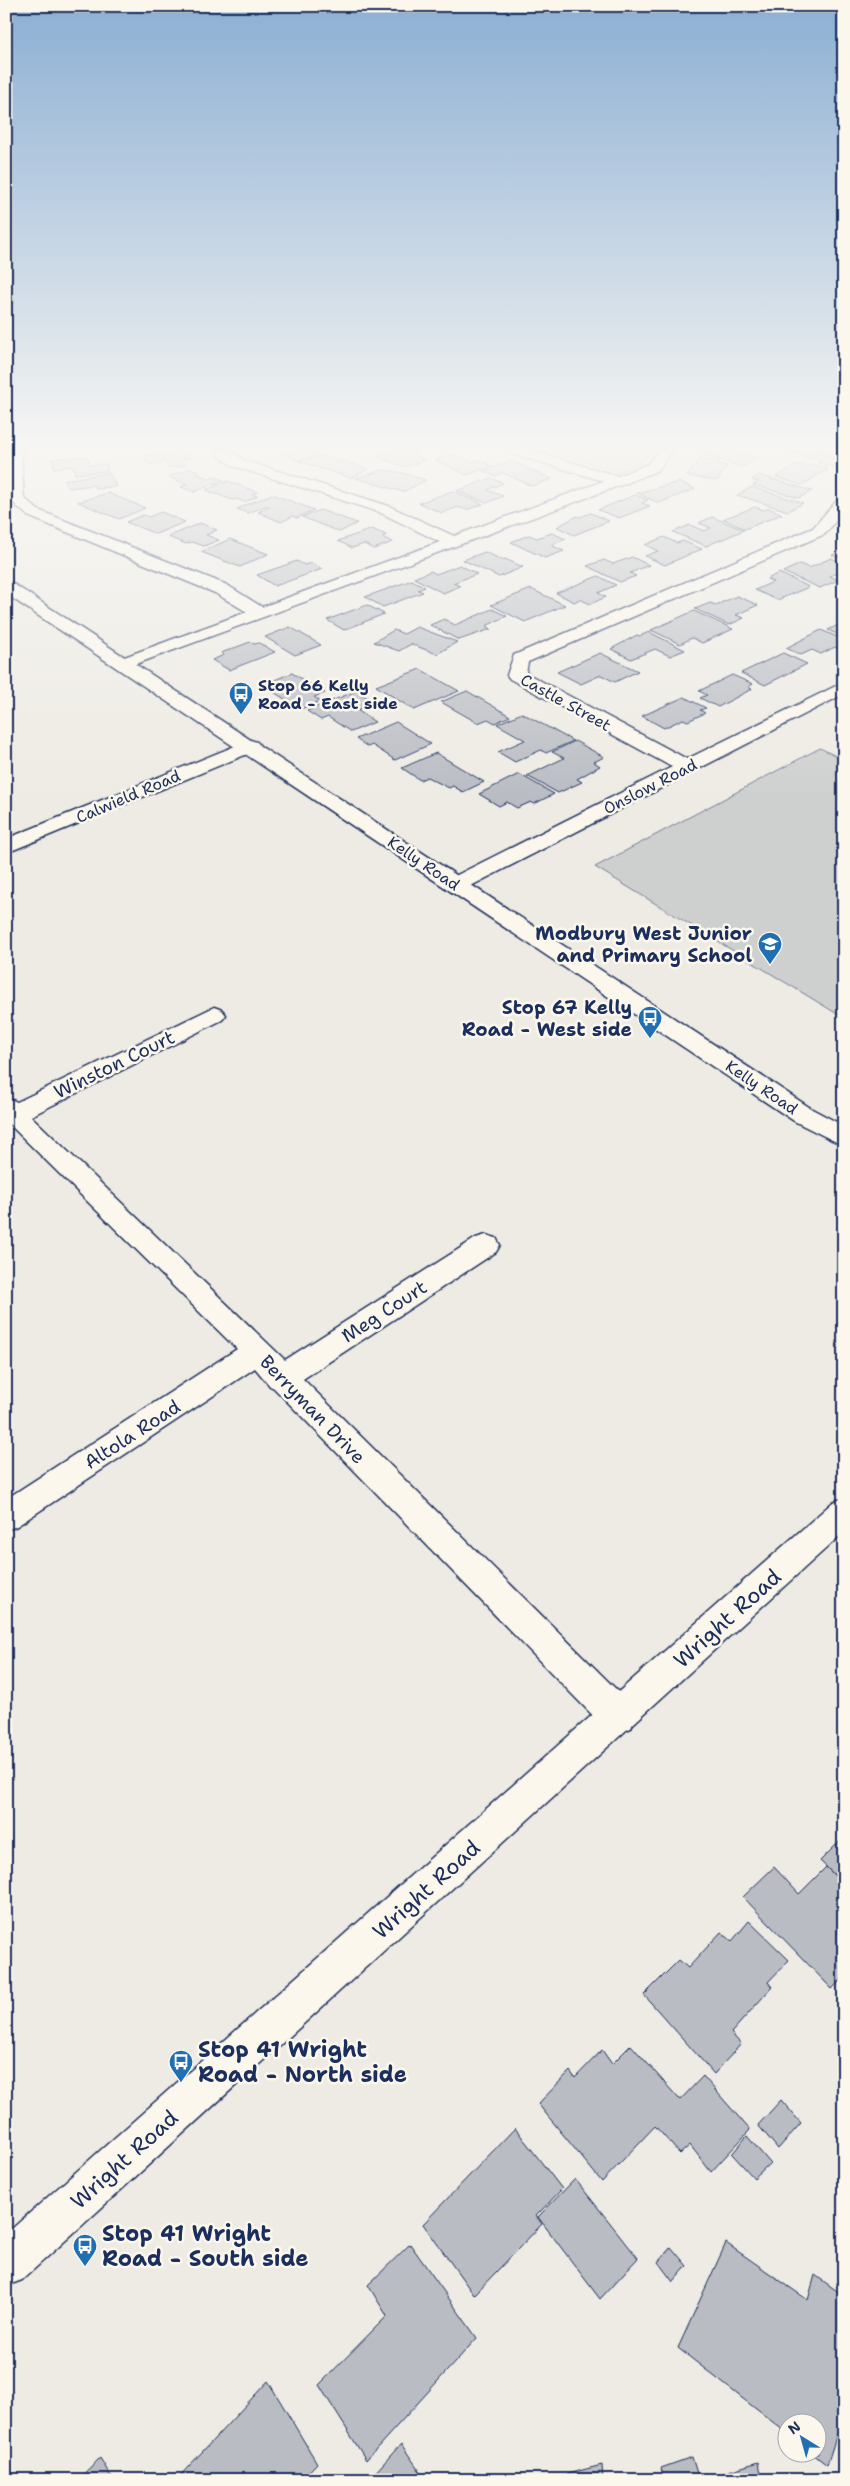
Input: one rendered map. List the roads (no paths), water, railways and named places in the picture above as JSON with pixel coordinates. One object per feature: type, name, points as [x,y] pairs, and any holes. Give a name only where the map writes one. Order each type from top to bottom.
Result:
[{"type":"street","points":[[164,566],[221,589],[260,613]]},
{"type":"street","points":[[125,663],[388,566]]},
{"type":"street","name":"Castle Street","points":[[686,768],[516,676],[520,659],[738,566]]},
{"type":"street","name":"Kelly Road","points":[[6,586],[125,663],[804,1115],[844,1137]]},
{"type":"street","name":"Onslow Road","points":[[457,884],[844,687]]},
{"type":"street","name":"Calwield Road","points":[[9,843],[250,746]]},
{"type":"street","name":"Winston Court","points":[[10,1110],[214,1015]]},
{"type":"street","name":"Berryman Drive","points":[[10,1110],[257,1351],[281,1378],[618,1716]]},
{"type":"street","name":"Meg Court","points":[[281,1378],[486,1245]]},
{"type":"street","name":"Altola Road","points":[[6,1516],[257,1351]]},
{"type":"street","name":"Wright Road","points":[[6,2264],[844,1512]]},
{"type":"place","name":"Stop 66 Kelly Road - East side","points":[[241,715]]},
{"type":"place","name":"Modbury West Junior and Primary School","points":[[770,965]]},
{"type":"place","name":"Stop 67 Kelly Road - West side","points":[[650,1039]]},
{"type":"place","name":"Stop 41 Wright Road - North side","points":[[181,2083]]},
{"type":"place","name":"Stop 41 Wright Road - South side","points":[[85,2267]]}]
